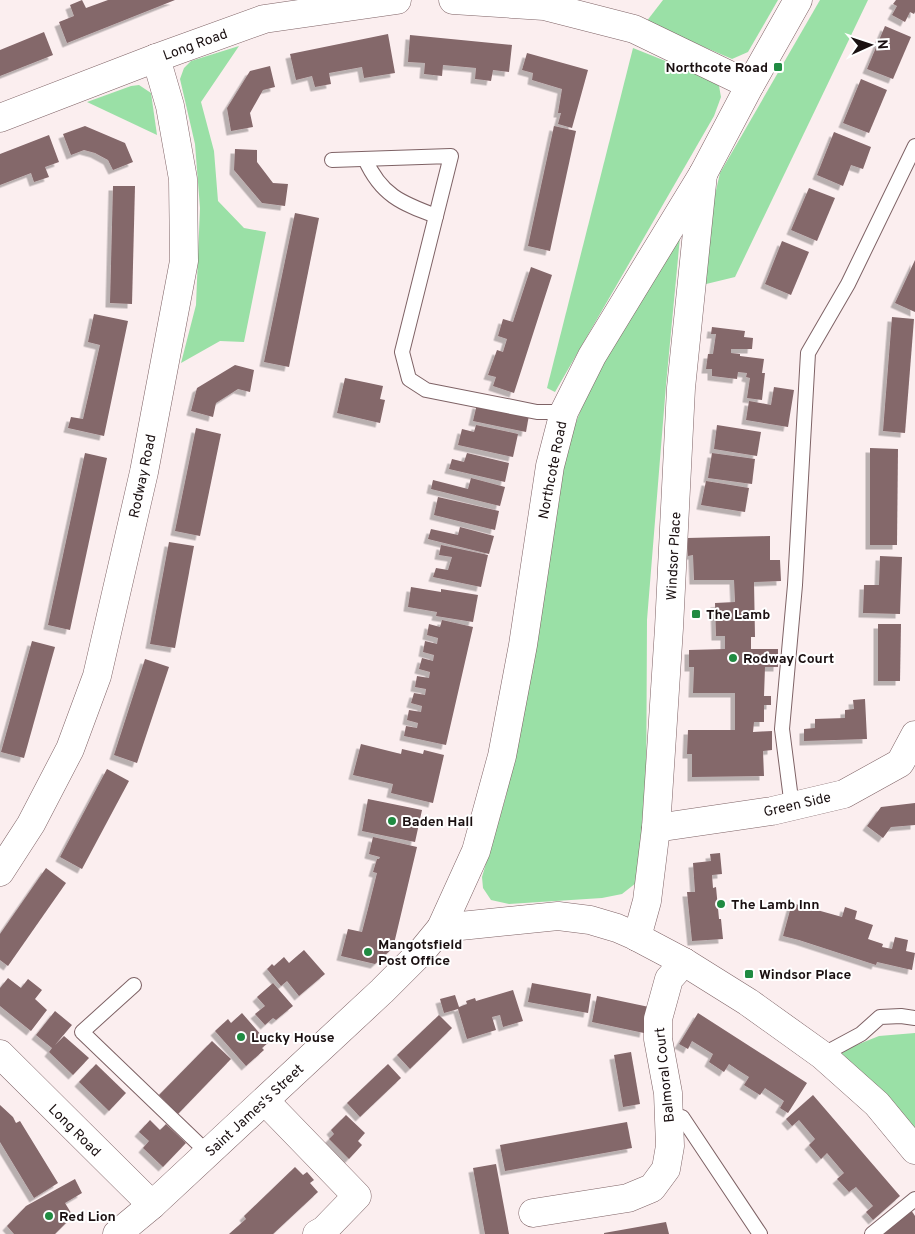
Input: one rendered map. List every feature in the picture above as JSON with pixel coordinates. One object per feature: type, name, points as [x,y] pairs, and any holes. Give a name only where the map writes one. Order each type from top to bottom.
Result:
[{"type":"street","name":"Long Road","points":[[0,118],[264,19],[397,0]]},
{"type":"street","points":[[453,0],[544,6],[634,29],[750,85]]},
{"type":"street","name":"Northcote Road","points":[[441,928],[476,851],[502,756],[522,645],[550,466],[564,412],[592,356],[703,174],[798,0]]},
{"type":"street","name":"Rodway Road","points":[[0,872],[31,824],[70,749],[97,676],[146,463],[184,261],[183,179],[170,106],[156,58]]},
{"type":"street","name":"Windsor Place","points":[[636,936],[647,900],[656,828],[682,388],[703,174]]},
{"type":"street","name":"Green Side","points":[[656,828],[772,812],[844,794],[900,763],[915,735]]},
{"type":"street","points":[[441,928],[558,916],[590,920],[636,936],[684,962],[748,1002],[822,1055],[877,1104],[915,1150]]},
{"type":"street","name":"Saint James's Street","points":[[117,1234],[152,1205],[382,992],[423,950],[441,928]]},
{"type":"street","name":"Balmoral Court","points":[[533,1213],[628,1198],[652,1188],[666,1169],[670,1146],[668,1102],[658,1040],[658,1019],[669,979],[684,962]]},
{"type":"street","name":"Long Road","points":[[0,1054],[152,1205]]},
{"type":"street","points":[[265,1101],[356,1196],[324,1230],[317,1234]]},
{"type":"lane","points":[[792,806],[782,729],[795,585],[808,353],[848,284],[915,146]]},
{"type":"lane","points":[[332,160],[451,156],[402,352],[409,379],[426,390],[537,412],[564,412]]},
{"type":"lane","points":[[364,159],[372,175],[390,196],[436,216]]},
{"type":"lane","points":[[134,985],[82,1032],[208,1153]]},
{"type":"lane","points":[[822,1055],[861,1034],[880,1017],[901,1016],[915,1018]]},
{"type":"lane","points":[[682,1117],[760,1234]]},
{"type":"lane","points":[[872,1234],[915,1199]]},
{"type":"green space","points":[[663,0],[778,0],[748,52],[732,59],[646,22]]},
{"type":"green space","points":[[820,0],[868,0],[735,277],[702,285],[711,212],[720,173]]},
{"type":"green space","points":[[239,46],[201,102],[214,151],[218,201],[244,228],[266,232],[244,342],[220,341],[181,363],[196,305],[200,208],[195,144],[180,79],[184,68],[191,61]]},
{"type":"green space","points":[[633,48],[708,78],[719,86],[721,97],[714,116],[555,392],[547,388]]},
{"type":"green space","points":[[139,85],[151,93],[157,135],[87,102],[131,86]]},
{"type":"green space","points":[[680,237],[647,620],[646,812],[636,883],[622,894],[602,898],[509,904],[491,900],[483,888],[482,877],[506,796],[562,458],[595,374]]},
{"type":"green space","points":[[915,1033],[915,1131],[834,1054],[879,1036]]},
{"type":"building","points":[[82,0],[86,8],[108,0],[175,0],[67,43],[59,22],[74,16],[70,5]]},
{"type":"building","points":[[896,0],[915,0],[915,12],[914,14],[910,12],[905,22],[892,15],[897,6],[893,4]]},
{"type":"building","points":[[885,26],[911,37],[893,79],[867,69]]},
{"type":"building","points":[[44,32],[53,55],[0,76],[0,50]]},
{"type":"building","points":[[388,34],[395,73],[364,78],[362,67],[329,73],[331,84],[315,87],[312,76],[296,80],[290,54]]},
{"type":"building","points":[[410,35],[512,45],[509,72],[493,70],[491,81],[475,79],[476,68],[443,65],[442,76],[424,74],[425,63],[408,62]]},
{"type":"building","points":[[527,53],[588,70],[572,128],[558,124],[561,113],[558,113],[562,89],[532,80],[533,73],[522,70]]},
{"type":"building","points":[[270,66],[275,87],[263,90],[250,113],[253,127],[231,131],[227,108],[250,71]]},
{"type":"building","points":[[861,79],[887,90],[869,133],[843,123]]},
{"type":"building","points":[[85,126],[125,143],[133,162],[113,170],[108,160],[95,153],[84,150],[71,155],[63,134]]},
{"type":"building","points":[[554,126],[576,131],[550,251],[528,246]]},
{"type":"building","points":[[834,132],[871,147],[863,169],[851,165],[843,186],[817,175]]},
{"type":"building","points":[[49,135],[59,162],[45,167],[49,177],[34,182],[31,173],[0,185],[0,154]]},
{"type":"building","points":[[235,149],[257,150],[257,162],[273,183],[288,184],[285,206],[262,203],[234,170]]},
{"type":"building","points":[[113,186],[135,186],[132,304],[110,303]]},
{"type":"building","points":[[809,188],[835,198],[817,241],[791,230]]},
{"type":"building","points":[[295,213],[319,218],[289,367],[264,362]]},
{"type":"building","points":[[782,241],[809,252],[791,295],[765,284]]},
{"type":"building","points":[[915,260],[915,312],[895,303]]},
{"type":"building","points":[[531,267],[552,275],[514,393],[493,386],[496,377],[488,375],[497,350],[503,352],[507,339],[498,336],[503,319],[513,322]]},
{"type":"building","points":[[94,314],[128,321],[104,436],[68,428],[71,417],[83,419],[100,345],[88,342]]},
{"type":"building","points":[[892,317],[914,319],[905,433],[883,431]]},
{"type":"building","points":[[712,327],[745,331],[744,337],[753,338],[752,349],[731,349],[731,353],[764,359],[762,373],[765,373],[762,400],[747,398],[750,378],[746,377],[747,373],[738,372],[737,379],[712,376],[712,369],[706,369],[708,354],[713,354],[716,334],[711,334]]},
{"type":"building","points":[[235,365],[254,370],[250,392],[238,389],[216,403],[213,417],[191,411],[197,388]]},
{"type":"building","points":[[345,378],[383,386],[380,399],[385,400],[380,423],[337,413]]},
{"type":"building","points":[[774,387],[794,390],[788,427],[746,420],[749,401],[771,405]]},
{"type":"building","points":[[477,404],[529,415],[526,432],[473,421]]},
{"type":"building","points":[[476,425],[518,434],[513,457],[458,445],[462,429],[474,432]]},
{"type":"building","points":[[717,425],[761,432],[757,456],[714,449]]},
{"type":"building","points":[[196,428],[221,434],[200,536],[175,531]]},
{"type":"building","points":[[870,448],[898,449],[897,545],[870,545]]},
{"type":"building","points":[[85,453],[107,458],[70,630],[48,625]]},
{"type":"building","points":[[467,453],[509,463],[505,482],[449,469],[452,459],[464,462]]},
{"type":"building","points":[[712,453],[755,459],[752,484],[708,478]]},
{"type":"building","points":[[471,478],[505,487],[500,506],[431,489],[433,480],[468,489]]},
{"type":"building","points":[[706,481],[749,488],[745,512],[701,505]]},
{"type":"building","points":[[438,497],[499,511],[495,530],[434,515]]},
{"type":"building","points":[[460,527],[494,536],[489,554],[428,539],[431,529],[458,535]]},
{"type":"building","name":"Rodway Court","points":[[770,536],[770,560],[780,560],[781,581],[754,582],[755,637],[751,637],[751,649],[778,649],[778,667],[765,667],[764,696],[771,696],[771,705],[764,705],[764,722],[754,722],[753,732],[772,731],[772,750],[763,751],[764,776],[692,777],[692,754],[687,754],[688,730],[735,730],[735,693],[693,693],[694,667],[689,667],[689,650],[725,649],[725,636],[716,636],[715,603],[735,602],[734,580],[694,580],[693,555],[688,556],[687,538]]},
{"type":"building","points":[[169,542],[194,546],[175,648],[150,644]]},
{"type":"building","points":[[441,545],[488,555],[481,587],[433,577],[436,568],[448,570],[452,557],[439,555]]},
{"type":"building","points":[[880,556],[902,557],[900,614],[863,613],[864,585],[879,585]]},
{"type":"building","points":[[411,587],[441,592],[441,589],[478,595],[473,622],[436,616],[437,612],[408,607]]},
{"type":"building","points":[[442,620],[473,627],[446,745],[404,736],[406,726],[417,728],[418,723],[407,720],[409,710],[421,712],[422,706],[411,703],[414,693],[425,695],[426,689],[415,687],[417,676],[429,678],[430,672],[419,669],[422,658],[433,661],[434,655],[423,652],[425,641],[437,644],[438,638],[427,635],[429,624],[440,627]]},
{"type":"building","points":[[878,624],[901,624],[900,681],[878,681]]},
{"type":"building","points":[[32,641],[55,647],[24,758],[1,752]]},
{"type":"building","points":[[145,659],[169,667],[137,763],[114,755]]},
{"type":"building","points":[[865,699],[867,739],[804,741],[804,729],[815,728],[815,719],[845,718],[845,710],[854,709],[853,700]]},
{"type":"building","points":[[361,744],[401,754],[402,749],[423,754],[424,750],[444,755],[433,803],[391,793],[393,784],[353,775]]},
{"type":"building","points":[[107,769],[129,781],[82,869],[60,857]]},
{"type":"building","name":"Baden Hall","points":[[368,799],[422,810],[415,842],[362,831]]},
{"type":"building","points":[[915,803],[915,825],[891,827],[883,838],[867,826],[881,807]]},
{"type":"building","points":[[373,837],[417,847],[393,948],[375,964],[341,956],[348,929],[362,932],[377,873],[373,872],[377,859],[380,857],[369,854]]},
{"type":"building","points":[[720,853],[722,874],[712,875],[713,888],[716,887],[723,939],[692,941],[687,892],[695,892],[693,863],[711,861],[710,854]]},
{"type":"building","points":[[46,868],[66,883],[8,966],[0,960],[0,934]]},
{"type":"building","points":[[792,903],[842,917],[845,907],[857,911],[855,919],[873,925],[868,939],[883,944],[882,947],[892,949],[895,937],[908,940],[906,951],[915,953],[912,970],[877,962],[876,965],[783,936]]},
{"type":"building","points":[[304,950],[325,974],[299,996],[287,981],[281,986],[267,969],[272,964],[274,966],[284,957],[289,963]]},
{"type":"building","points":[[8,978],[21,988],[28,979],[42,990],[35,999],[47,1010],[31,1031],[0,1006],[0,988]]},
{"type":"building","points":[[273,983],[293,1006],[276,1020],[273,1018],[265,1025],[255,1014],[265,1006],[257,997]]},
{"type":"building","points":[[532,983],[591,994],[588,1013],[528,1002]]},
{"type":"building","points":[[513,990],[523,1021],[503,1027],[500,1015],[492,1017],[496,1030],[467,1039],[458,1009],[444,1013],[440,999],[455,995],[459,1007],[467,1004],[466,1001],[475,998],[476,1001]]},
{"type":"building","points":[[597,996],[649,1007],[644,1033],[592,1022]]},
{"type":"building","points":[[55,1011],[72,1025],[55,1045],[64,1036],[89,1058],[73,1075],[49,1052],[52,1048],[36,1035]]},
{"type":"building","name":"Lucky House","points":[[242,1013],[268,1043],[262,1048],[264,1050],[246,1066],[215,1031],[228,1019],[231,1023]]},
{"type":"building","points":[[698,1013],[807,1083],[788,1113],[780,1108],[784,1101],[765,1088],[760,1095],[744,1085],[749,1077],[729,1064],[724,1072],[709,1062],[713,1054],[692,1041],[688,1049],[679,1044]]},
{"type":"building","points":[[439,1015],[452,1028],[410,1069],[397,1055]]},
{"type":"building","points":[[212,1041],[231,1059],[178,1114],[159,1095]]},
{"type":"building","points":[[631,1052],[640,1104],[623,1107],[614,1055]]},
{"type":"building","points":[[96,1064],[126,1093],[109,1111],[79,1082]]},
{"type":"building","points":[[388,1064],[401,1078],[360,1117],[347,1103]]},
{"type":"building","points":[[813,1095],[900,1196],[873,1220],[866,1212],[873,1206],[856,1187],[849,1192],[837,1179],[844,1173],[827,1153],[821,1159],[809,1145],[815,1139],[799,1120],[792,1126],[786,1119]]},
{"type":"building","points":[[0,1105],[13,1117],[16,1123],[20,1121],[58,1183],[34,1198],[0,1142]]},
{"type":"building","points":[[346,1115],[365,1133],[358,1141],[362,1145],[349,1159],[329,1139],[334,1134],[331,1130]]},
{"type":"building","points":[[150,1120],[160,1130],[166,1124],[186,1143],[163,1167],[143,1148],[149,1141],[139,1132]]},
{"type":"building","points":[[627,1122],[632,1148],[505,1171],[500,1145]]},
{"type":"building","points":[[496,1164],[509,1234],[485,1234],[473,1168]]},
{"type":"building","points":[[295,1167],[303,1175],[307,1172],[314,1180],[310,1183],[318,1192],[273,1234],[229,1234],[246,1219],[244,1216]]},
{"type":"building","points":[[75,1179],[82,1193],[65,1203],[73,1216],[55,1234],[14,1234],[7,1226],[26,1206]]},
{"type":"building","points":[[911,1210],[915,1216],[915,1234],[884,1234],[882,1231]]},
{"type":"building","points":[[666,1222],[669,1234],[604,1234],[604,1233]]},
{"type":"place","name":"Northcote Road","points":[[778,67]]},
{"type":"place","name":"The Lamb","points":[[696,614]]},
{"type":"place","name":"Rodway Court","points":[[733,658]]},
{"type":"place","name":"Baden Hall","points":[[392,821]]},
{"type":"place","name":"The Lamb Inn","points":[[721,904]]},
{"type":"place","name":"Mangotsfield Post Office","points":[[368,952]]},
{"type":"place","name":"Windsor Place","points":[[749,974]]},
{"type":"place","name":"Lucky House","points":[[241,1037]]},
{"type":"place","name":"Red Lion","points":[[49,1216]]}]
